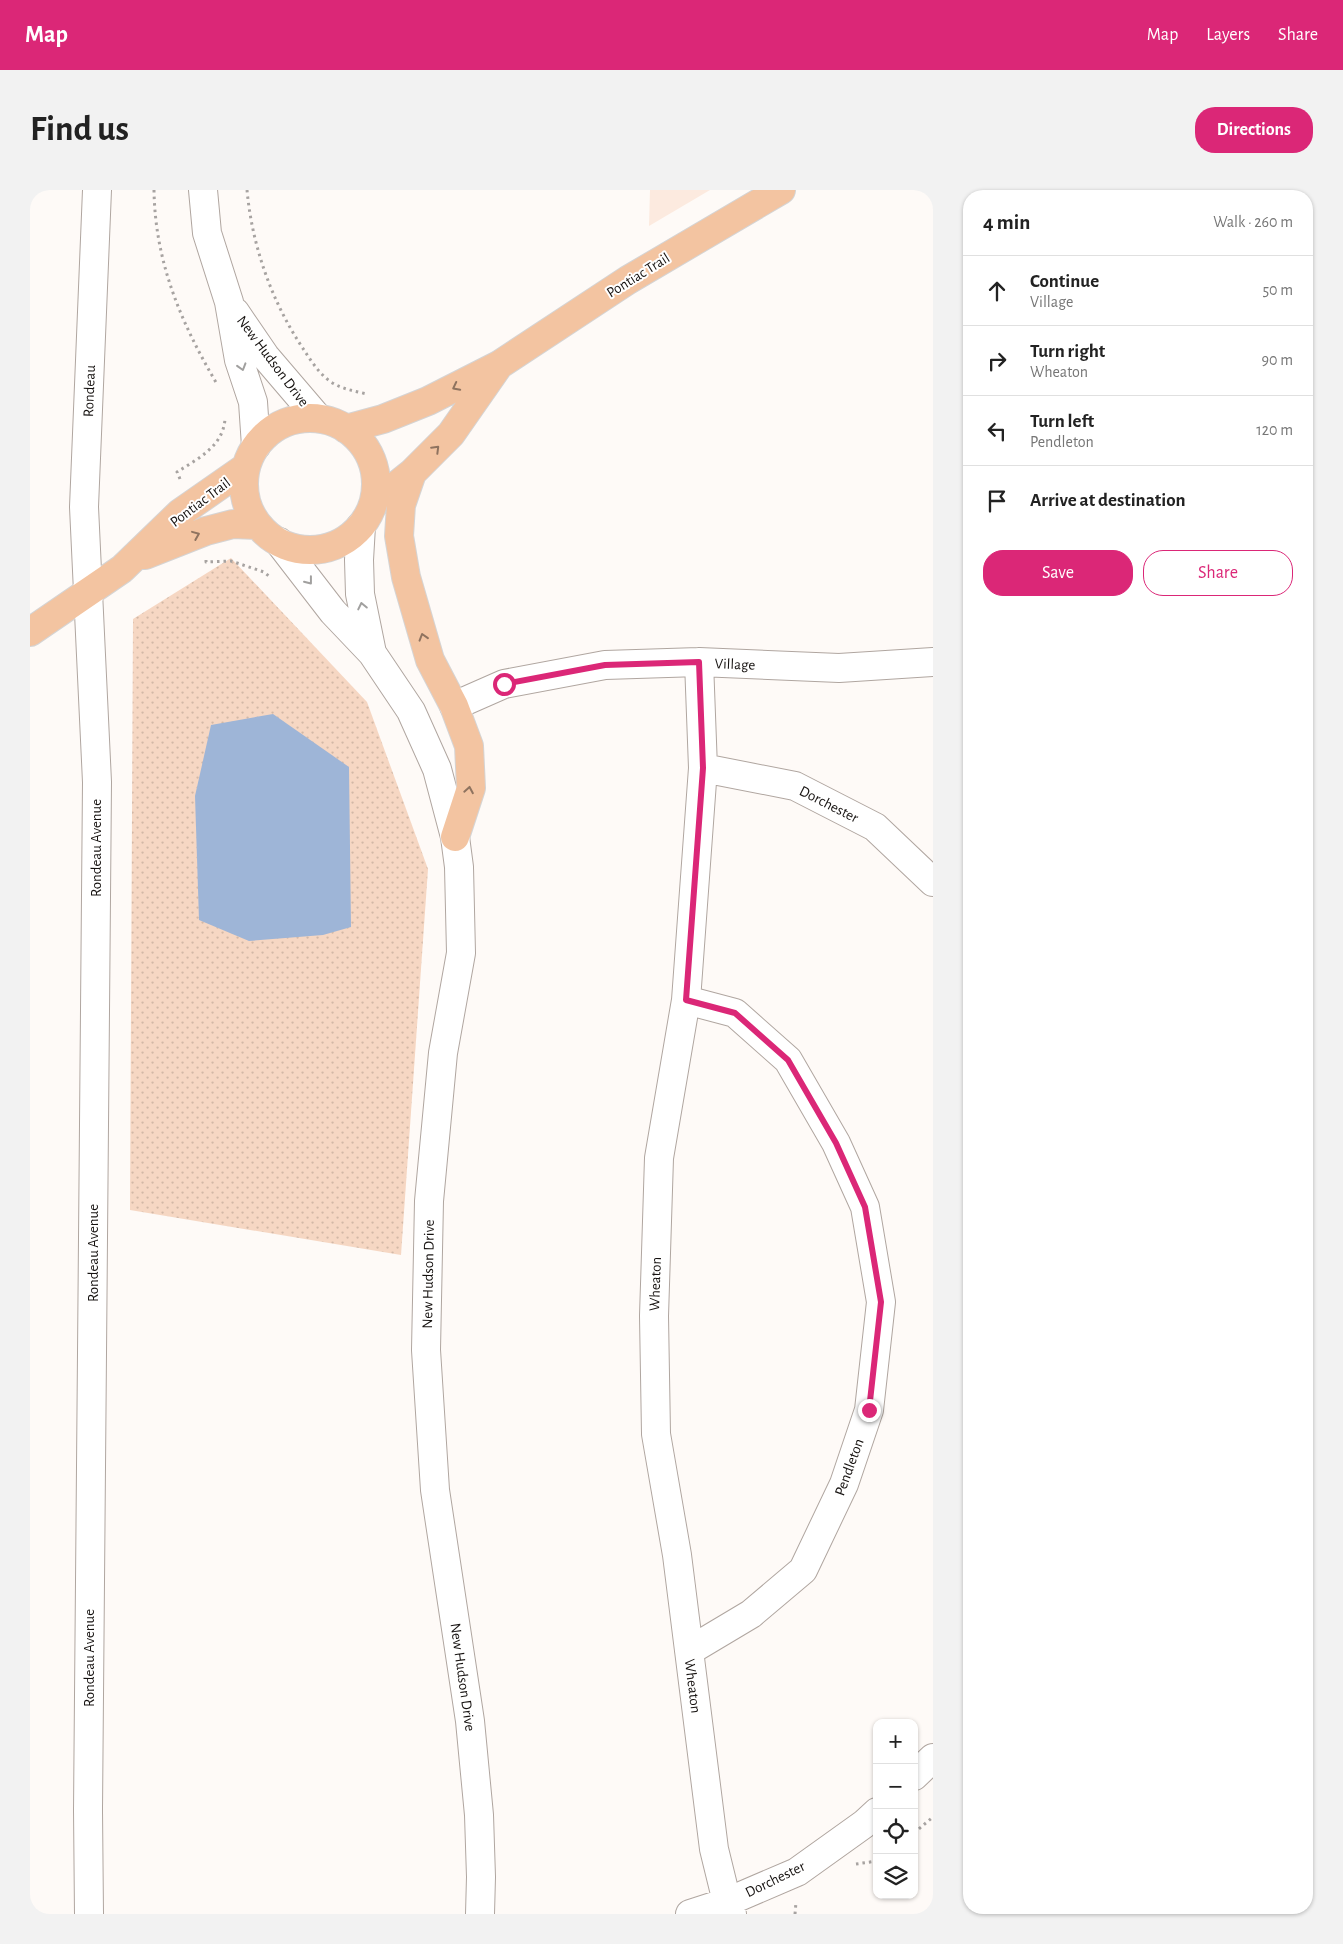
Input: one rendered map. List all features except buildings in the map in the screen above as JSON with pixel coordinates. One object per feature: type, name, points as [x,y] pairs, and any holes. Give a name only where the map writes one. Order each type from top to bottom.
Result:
[{"type":"main road","name":"Pontiac Trail","points":[[346,429],[383,419],[419,404],[499,365],[628,280],[781,190]]},
{"type":"main road","name":"Pontiac Trail","points":[[367,515],[451,434],[499,365]]},
{"type":"main road","points":[[318,418],[333,422],[346,429],[362,443],[372,461],[376,482],[367,515],[344,540],[323,549],[300,549],[279,542],[258,525],[248,508],[244,488],[251,456],[268,433],[283,424],[300,419],[318,418]]},
{"type":"main road","name":"Pontiac Trail","points":[[30,632],[122,570],[180,513],[251,456]]},
{"type":"main road","points":[[412,473],[401,505],[399,536],[406,577],[430,660],[454,706],[469,746],[471,788],[455,836]]},
{"type":"main road","name":"Pontiac Trail","points":[[134,559],[202,532],[233,524],[258,525]]},
{"type":"street","name":"Rondeau","points":[[87,592],[84,506],[97,190]]},
{"type":"street","name":"New Hudson Drive","points":[[203,190],[206,233],[229,302],[239,360],[252,402],[251,456]]},
{"type":"street","name":"New Hudson Drive","points":[[229,302],[265,356],[318,418]]},
{"type":"street","name":"New Hudson Drive","points":[[367,515],[359,560],[360,594],[372,653]]},
{"type":"street","name":"New Hudson Drive","points":[[279,542],[333,612],[372,653],[411,710],[437,769],[455,836],[459,867],[461,953],[443,1053],[429,1201],[426,1350],[435,1490],[470,1721],[478,1805],[481,1877],[480,1914]]},
{"type":"street","name":"Rondeau Avenue","points":[[87,592],[97,782],[88,1790],[89,1914]]},
{"type":"street","name":"Village","points":[[454,706],[504,684],[605,665],[699,662],[839,668],[933,662]]},
{"type":"street","name":"Wheaton","points":[[699,662],[703,768],[686,1000],[659,1158],[654,1316],[656,1434],[677,1555],[714,1849],[730,1908]]},
{"type":"street","name":"Dorchester","points":[[703,768],[795,786],[875,827],[933,882]]},
{"type":"street","name":"Pendleton","points":[[686,1000],[735,1013],[788,1060],[836,1143],[865,1207],[881,1302],[869,1410],[844,1484],[803,1570],[751,1614],[688,1651]]},
{"type":"street","points":[[918,1772],[933,1758]]},
{"type":"street","name":"Dorchester","points":[[690,1914],[730,1908],[797,1872],[873,1816]]},
{"type":"path","points":[[154,190],[159,246],[181,318],[220,391]]},
{"type":"path","points":[[247,190],[250,220],[268,283],[290,330],[313,364],[330,381],[345,389],[374,394]]},
{"type":"path","points":[[194,503],[177,472],[210,451],[220,438],[225,424],[225,416]]},
{"type":"path","points":[[202,532],[206,562],[230,560],[264,572],[277,583]]},
{"type":"path","points":[[918,1830],[933,1816]]},
{"type":"shaded area","points":[[650,190],[710,190],[649,226]]},
{"type":"shaded area","points":[[231,558],[367,702],[428,869],[401,1255],[130,1210],[133,619]]},
{"type":"water","points":[[273,714],[349,767],[351,927],[323,935],[249,941],[199,920],[195,796],[211,725]]},
{"type":"route","points":[[504,684],[605,665],[699,662],[703,768],[686,1000],[735,1013],[788,1060],[836,1143],[865,1207],[881,1302],[869,1410]]}]
